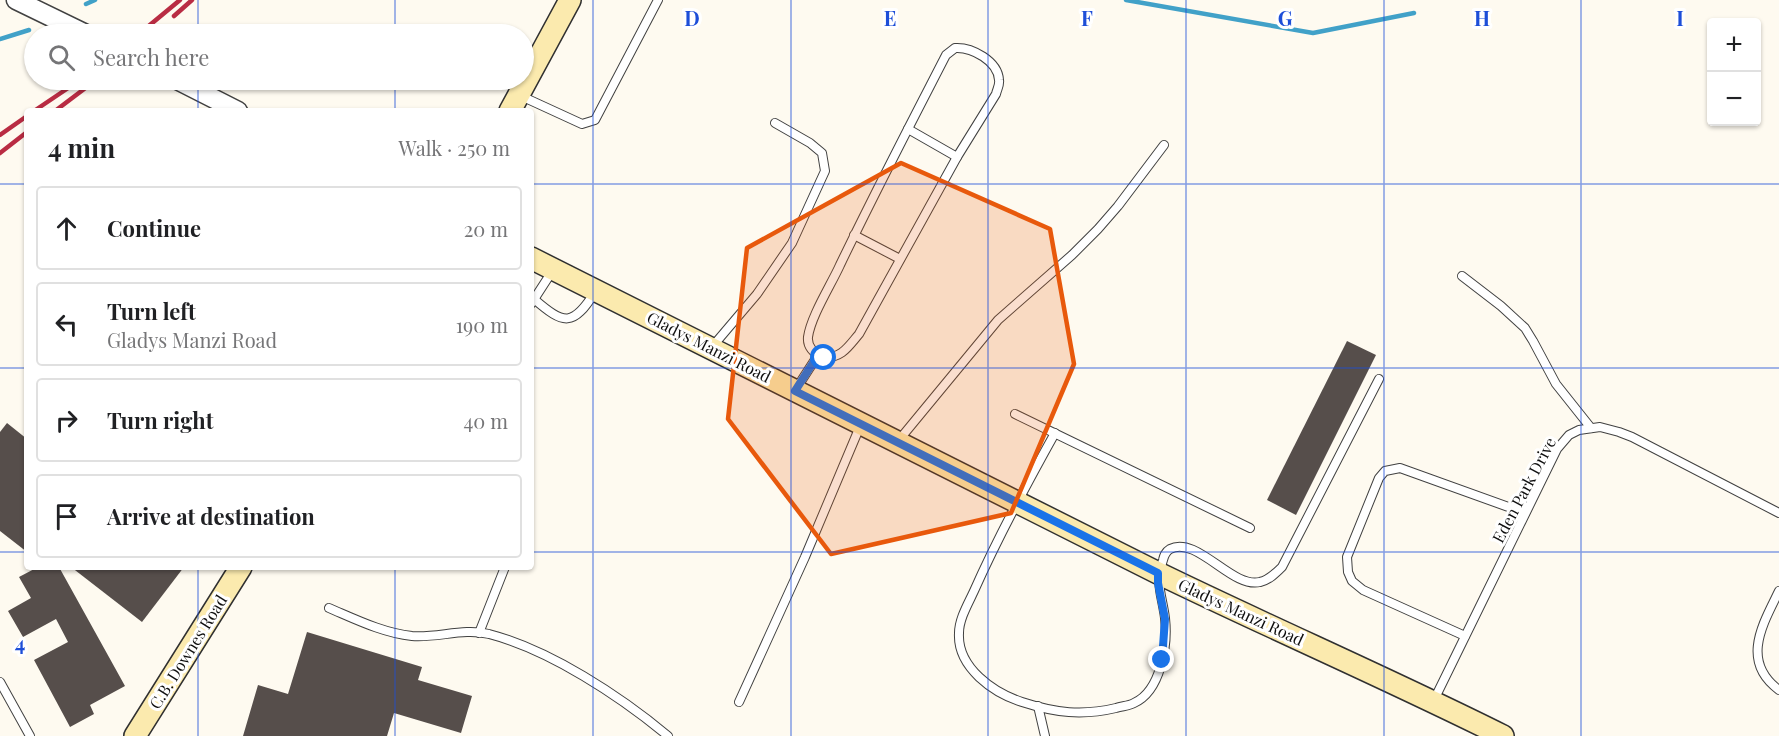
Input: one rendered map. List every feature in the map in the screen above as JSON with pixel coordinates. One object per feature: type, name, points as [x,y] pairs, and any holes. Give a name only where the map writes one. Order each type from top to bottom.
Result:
[{"type":"main road","points":[[534,67],[570,0]]},
{"type":"main road","name":"Gladys Manzi Road","points":[[540,263],[1158,573],[1434,701],[1503,736]]},
{"type":"main road","name":"C.B. Downes Road","points":[[135,736],[239,570]]},
{"type":"street","points":[[16,0],[65,24]]},
{"type":"street","points":[[197,90],[232,108]]},
{"type":"lane","points":[[534,109],[582,124],[595,120],[658,0]]},
{"type":"lane","points":[[964,48],[989,61],[997,71],[999,84],[996,94],[957,157],[859,334],[845,351],[836,357],[824,358],[818,355],[809,344],[810,331],[855,235],[946,55],[950,51],[964,48]]},
{"type":"lane","points":[[515,103],[531,108]]},
{"type":"lane","points":[[711,348],[757,294],[792,243],[825,171],[822,153],[810,143],[775,123]]},
{"type":"lane","points":[[908,129],[957,157]]},
{"type":"lane","points":[[898,441],[998,320],[1098,230],[1164,145]]},
{"type":"lane","points":[[855,235],[900,259]]},
{"type":"lane","points":[[534,296],[540,263]]},
{"type":"lane","points":[[1462,276],[1525,328],[1556,384],[1591,428],[1600,427],[1632,437],[1779,513]]},
{"type":"lane","points":[[534,303],[561,319],[567,319],[579,314],[597,291]]},
{"type":"lane","points":[[795,391],[818,355]]},
{"type":"lane","points":[[1055,433],[1017,502],[961,620],[958,634],[963,655],[968,664],[999,693],[1063,713],[1084,714],[1133,704],[1151,689],[1158,675],[1165,638],[1165,619],[1158,573],[1165,553],[1178,547],[1185,548],[1253,583],[1263,582],[1282,567],[1379,378]]},
{"type":"lane","points":[[1015,414],[1250,528]]},
{"type":"lane","points":[[740,702],[862,423]]},
{"type":"lane","name":"Eden Park Drive","points":[[1434,701],[1557,449],[1569,435],[1591,428]]},
{"type":"lane","points":[[1465,636],[1363,590],[1352,581],[1348,572],[1347,557],[1378,478],[1385,471],[1400,468],[1526,513]]},
{"type":"lane","points":[[479,633],[504,570]]},
{"type":"lane","points":[[1779,591],[1761,627],[1756,647],[1763,673],[1779,690]]},
{"type":"lane","points":[[329,608],[374,626],[413,636],[479,633],[517,643],[563,664],[629,706],[668,736]]},
{"type":"lane","points":[[0,682],[30,736]]},
{"type":"lane","points":[[1038,706],[1045,736]]},
{"type":"highlighted area","points":[[901,163],[1050,229],[1074,364],[1011,513],[831,554],[728,419],[747,248]]},
{"type":"building","points":[[1347,341],[1376,355],[1296,515],[1267,500]]},
{"type":"building","points":[[7,423],[24,437],[24,550],[0,531],[0,432]]},
{"type":"building","points":[[32,570],[61,570],[125,686],[90,705],[94,714],[70,727],[34,660],[68,642],[56,619],[23,637],[8,611],[31,598],[19,577]]},
{"type":"building","points":[[75,570],[182,570],[142,622]]},
{"type":"building","points":[[307,632],[422,667],[418,680],[472,696],[461,733],[394,713],[387,736],[243,736],[258,685],[288,694]]},
{"type":"waterway","points":[[86,4],[95,0]]},
{"type":"waterway","points":[[1126,0],[1313,33],[1414,13]]},
{"type":"waterway","points":[[0,39],[24,32]]},
{"type":"railway","points":[[151,24],[180,0]]},
{"type":"railway","points":[[174,16],[192,0]]},
{"type":"railway","points":[[38,108],[65,90]]},
{"type":"railway","points":[[59,108],[83,90]]},
{"type":"railway","points":[[0,135],[24,118]]},
{"type":"railway","points":[[0,153],[24,134]]},
{"type":"route","points":[[824,358],[818,355],[795,391],[1158,573],[1165,619],[1162,660]]}]
